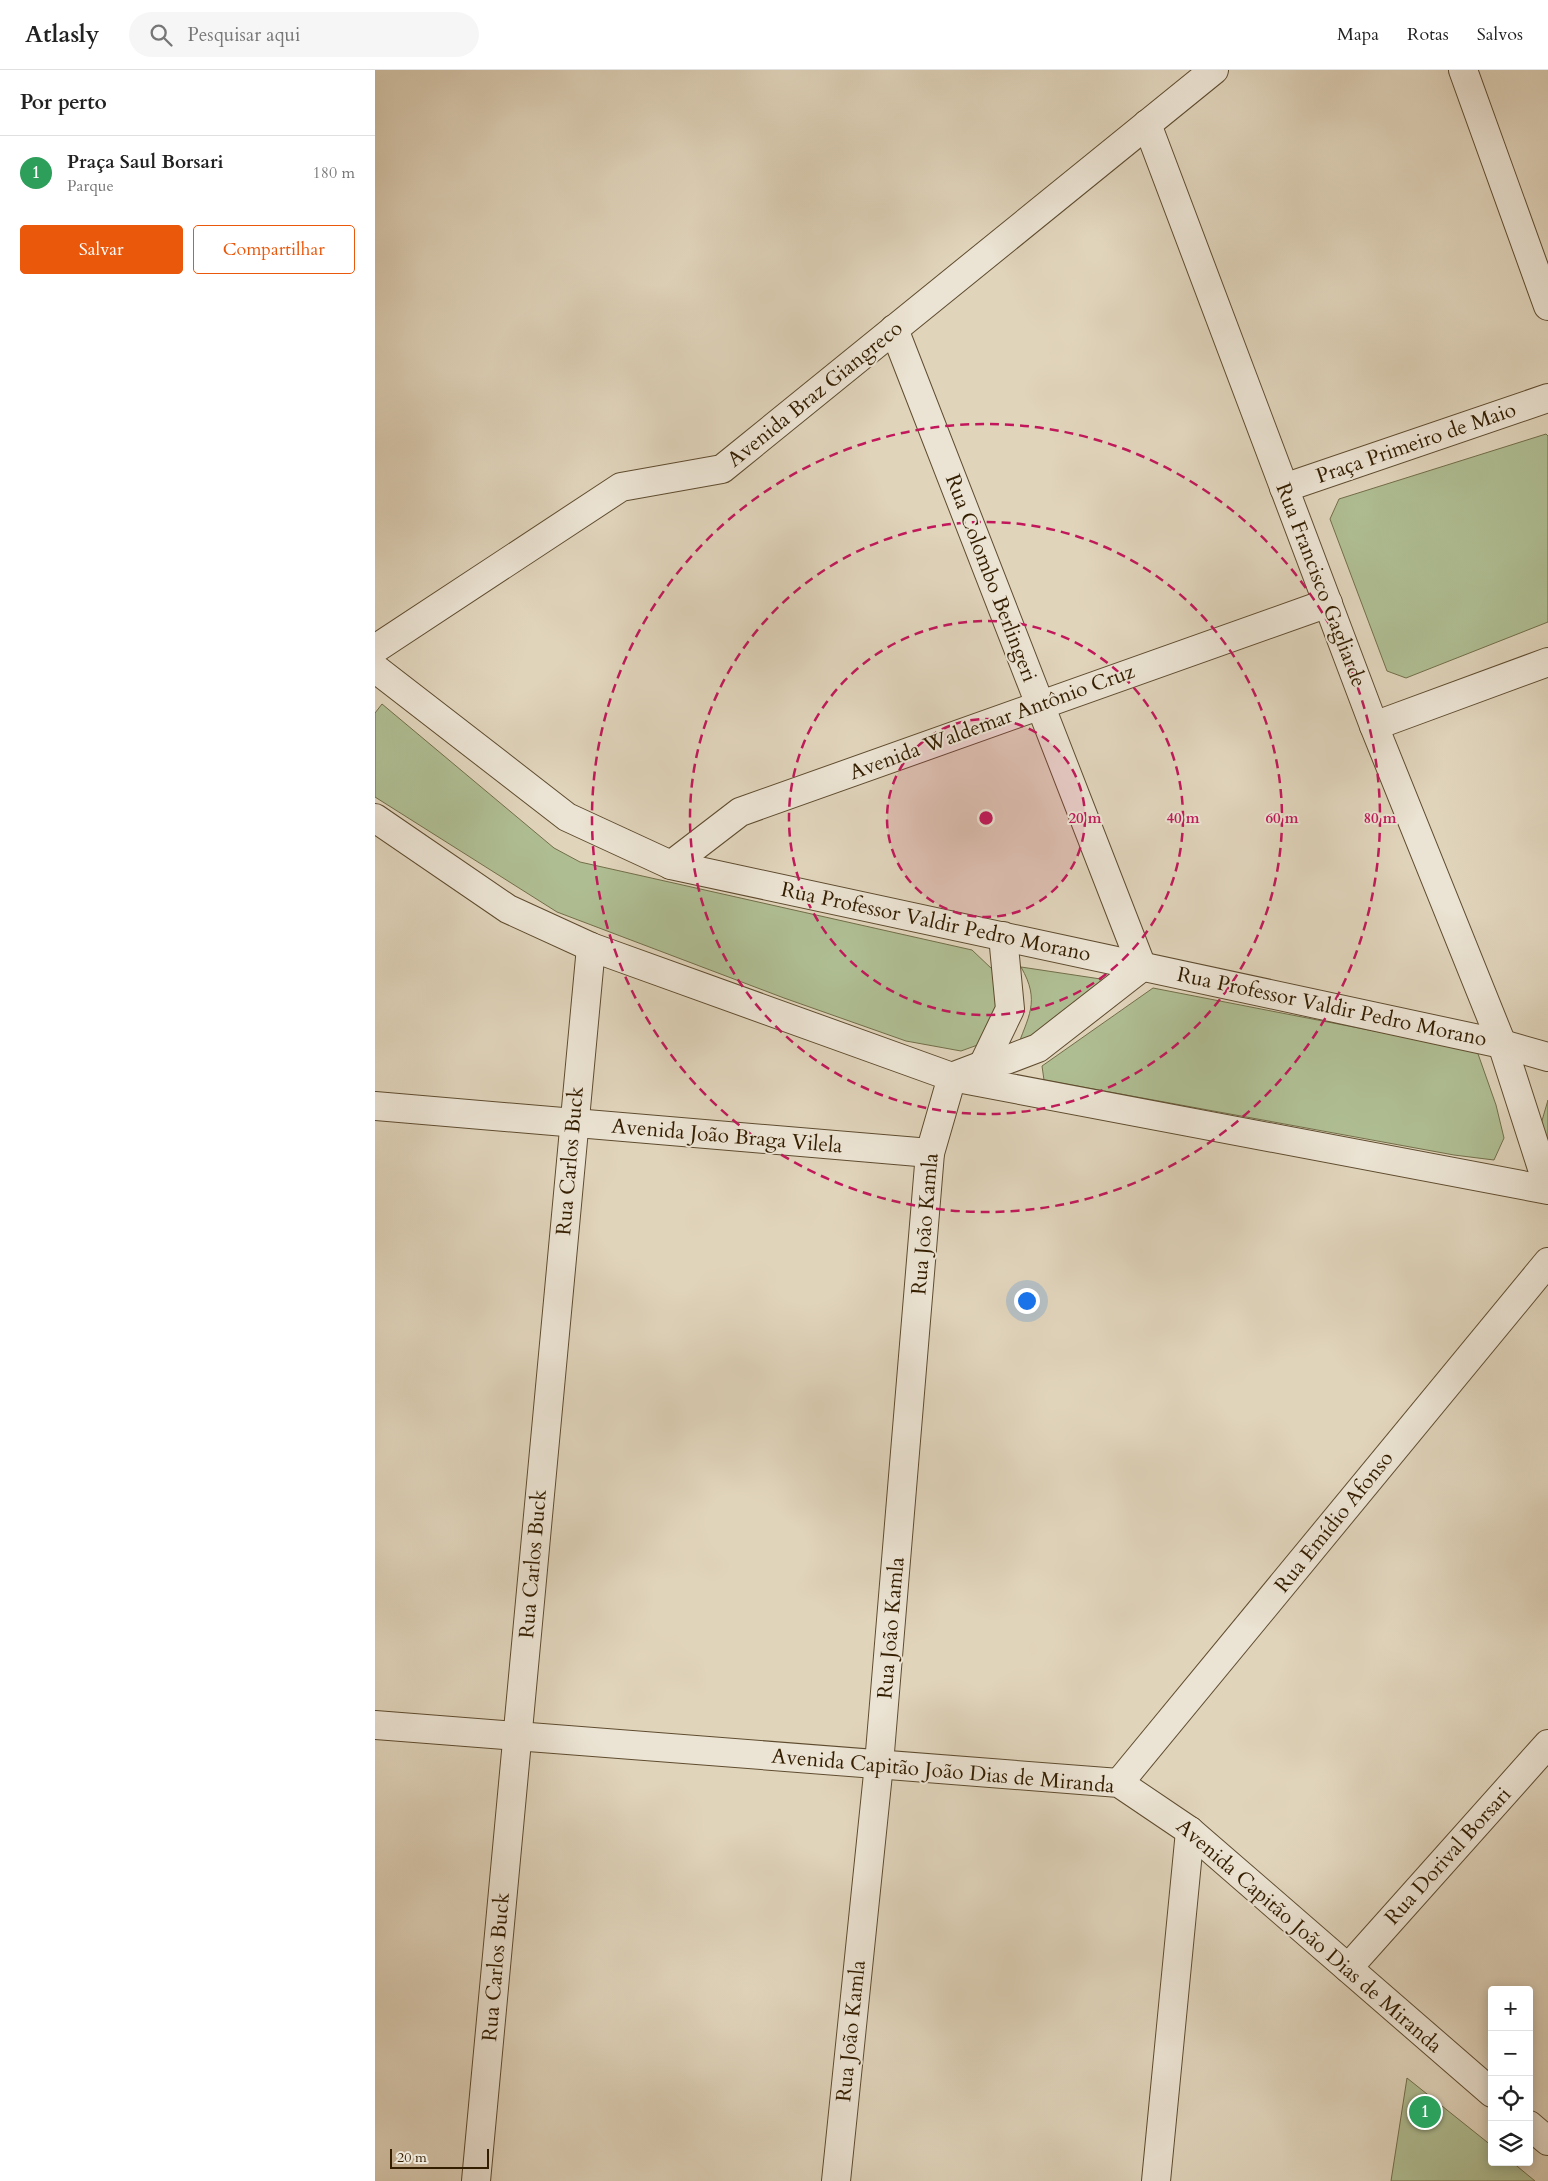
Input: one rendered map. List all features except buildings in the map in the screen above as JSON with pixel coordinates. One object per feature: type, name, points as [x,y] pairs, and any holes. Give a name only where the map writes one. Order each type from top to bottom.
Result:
[{"type":"street","name":"Avenida Braz Giangreco","points":[[376,658],[621,487],[722,469],[1214,70]]},
{"type":"street","points":[[1463,70],[1548,306]]},
{"type":"street","name":"Rua Francisco Gagliarde","points":[[1147,124],[1374,726],[1502,1044],[1548,1189]]},
{"type":"street","name":"Rua Colombo Berlingeri","points":[[894,329],[1142,967]]},
{"type":"street","name":"Praça Primeiro de Maio","points":[[1284,488],[1548,398]]},
{"type":"street","name":"Avenida Waldemar Antônio Cruz","points":[[671,865],[740,812],[1328,603]]},
{"type":"street","name":"Rua Professor Valdir Pedro Morano","points":[[376,658],[567,817],[671,865],[1502,1044],[1548,1057]]},
{"type":"street","points":[[1374,726],[1548,662]]},
{"type":"street","points":[[375,818],[508,909],[591,948],[952,1077],[1548,1189]]},
{"type":"street","points":[[983,1065],[1010,1009],[1003,936]]},
{"type":"street","name":"Rua Carlos Buck","points":[[476,2181],[591,948]]},
{"type":"street","points":[[952,1077],[983,1065],[1009,1059],[1039,1048],[1142,967]]},
{"type":"street","name":"Rua João Kamla","points":[[836,2181],[879,1764],[930,1153],[952,1077]]},
{"type":"street","name":"Avenida João Braga Vilela","points":[[375,1106],[930,1153]]},
{"type":"street","name":"Rua Emídio Afonso","points":[[1119,1783],[1548,1262]]},
{"type":"street","name":"Avenida Capitão João Dias de Miranda","points":[[375,1725],[1119,1783],[1190,1831],[1488,2090]]},
{"type":"street","name":"Rua Dorival Borsari","points":[[1348,1968],[1548,1744]]},
{"type":"street","points":[[1156,2181],[1190,1831]]},
{"type":"street","points":[[1533,2128],[1548,2141]]},
{"type":"green space","points":[[1546,434],[1548,436],[1548,622],[1406,678],[1387,671],[1330,519],[1339,499]]},
{"type":"green space","points":[[382,704],[554,848],[580,862],[972,950],[992,969],[1000,999],[986,1042],[961,1051],[906,1041],[784,998],[557,912],[375,797],[375,713]]},
{"type":"green space","points":[[1021,967],[1114,981],[1016,1051],[1031,1009],[1030,990]]},
{"type":"green space","points":[[1153,988],[1477,1051],[1496,1105],[1504,1138],[1494,1160],[1454,1155],[1044,1080],[1042,1066]]},
{"type":"green space","points":[[1548,1100],[1548,1152],[1541,1124]]},
{"type":"green space","points":[[1407,2078],[1488,2143],[1488,2166],[1517,2166],[1535,2181],[1391,2181]]},
{"type":"place","name":"Praça Saul Borsari","points":[[1425,2112]]}]
